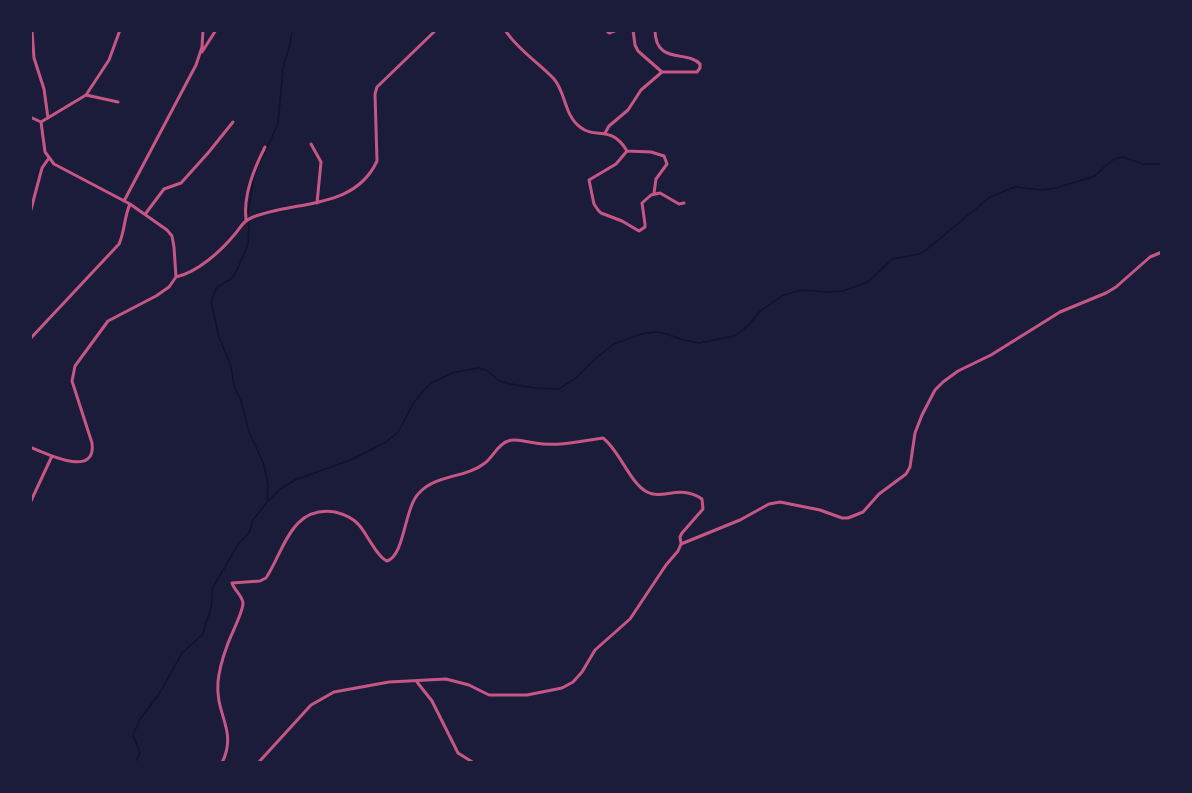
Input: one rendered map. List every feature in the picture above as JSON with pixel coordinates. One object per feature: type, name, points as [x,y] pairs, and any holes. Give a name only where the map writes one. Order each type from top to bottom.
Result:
[{"type":"street","points":[[32,30],[34,58],[44,89],[48,118]]},
{"type":"street","points":[[30,117],[39,121],[48,118],[86,95],[109,60],[120,30]]},
{"type":"street","points":[[199,56],[203,30]]},
{"type":"street","points":[[124,201],[199,56],[216,30]]},
{"type":"street","points":[[30,447],[52,456],[80,462],[89,459],[92,443],[72,381],[72,374],[101,328],[116,315],[156,296],[169,287],[176,277],[202,267],[233,237],[246,220],[271,211],[335,199],[356,186],[373,170],[378,152],[375,94],[377,87],[436,30]]},
{"type":"street","points":[[505,30],[555,80],[568,113],[581,128],[594,133],[605,133],[617,139],[627,151],[651,152],[661,154],[666,158],[667,164],[656,179],[654,193]]},
{"type":"street","points":[[606,30],[609,33],[617,30]]},
{"type":"street","points":[[633,30],[638,51],[662,72]]},
{"type":"street","points":[[605,133],[609,126],[631,106],[640,90],[662,72],[697,72],[700,68],[700,64],[695,60],[669,54],[656,40],[655,30]]},
{"type":"street","points":[[86,95],[118,102]]},
{"type":"street","points":[[39,121],[45,152],[54,164],[146,213],[172,236],[176,277]]},
{"type":"street","points":[[146,213],[164,189],[181,183],[233,122]]},
{"type":"street","points":[[311,144],[321,162],[317,203]]},
{"type":"street","points":[[246,220],[245,208],[252,178],[265,147]]},
{"type":"street","points":[[627,151],[616,164],[589,180],[594,204],[601,213],[639,231],[645,227],[646,222],[642,203],[654,193],[660,193],[679,204],[684,203]]},
{"type":"street","points":[[30,213],[42,168],[49,158]]},
{"type":"street","points":[[30,339],[119,243],[124,234],[130,204]]},
{"type":"street","points":[[681,544],[740,520],[769,504],[780,502],[820,510],[842,518],[863,512],[879,494],[906,474],[910,467],[915,433],[922,415],[935,390],[944,382],[958,371],[991,355],[1060,312],[1106,293],[1150,257],[1162,252]]},
{"type":"street","points":[[222,763],[229,736],[219,700],[218,684],[226,648],[243,604],[241,596],[231,583],[266,578],[290,533],[301,520],[328,511],[351,518],[358,523],[379,554],[387,561],[394,558],[405,522],[418,494],[432,483],[486,463],[507,441],[514,440],[550,445],[603,438],[646,492],[660,495],[673,491],[684,492],[697,495],[702,499],[703,509],[682,533],[678,551],[630,619],[595,650],[573,682],[562,688],[527,695],[489,695],[469,685],[446,679],[389,682],[334,692],[311,705],[258,763]]},
{"type":"street","points":[[30,503],[52,456]]},
{"type":"street","points":[[417,682],[432,701],[458,753],[474,763]]},
{"type":"waterway","points":[[248,213],[254,175],[278,124],[283,67],[292,30]]},
{"type":"waterway","points":[[135,763],[140,753],[133,735],[140,719],[159,694],[182,653],[202,635],[211,608],[213,587],[239,543],[249,533],[253,520],[267,502],[280,489],[295,480],[353,459],[386,442],[398,432],[413,404],[431,383],[452,373],[478,368],[486,370],[500,381],[511,384],[559,389],[577,377],[614,344],[641,334],[664,333],[699,343],[735,336],[749,325],[760,311],[784,295],[802,290],[843,291],[868,282],[892,259],[919,254],[926,250],[990,197],[1015,187],[1043,190],[1056,188],[1095,176],[1112,160],[1123,157],[1143,164],[1162,164]]},
{"type":"waterway","points":[[249,222],[248,244],[238,268],[232,278],[216,288],[211,302],[219,337],[231,366],[234,386],[241,401],[249,432],[264,465],[268,484],[267,502]]}]
